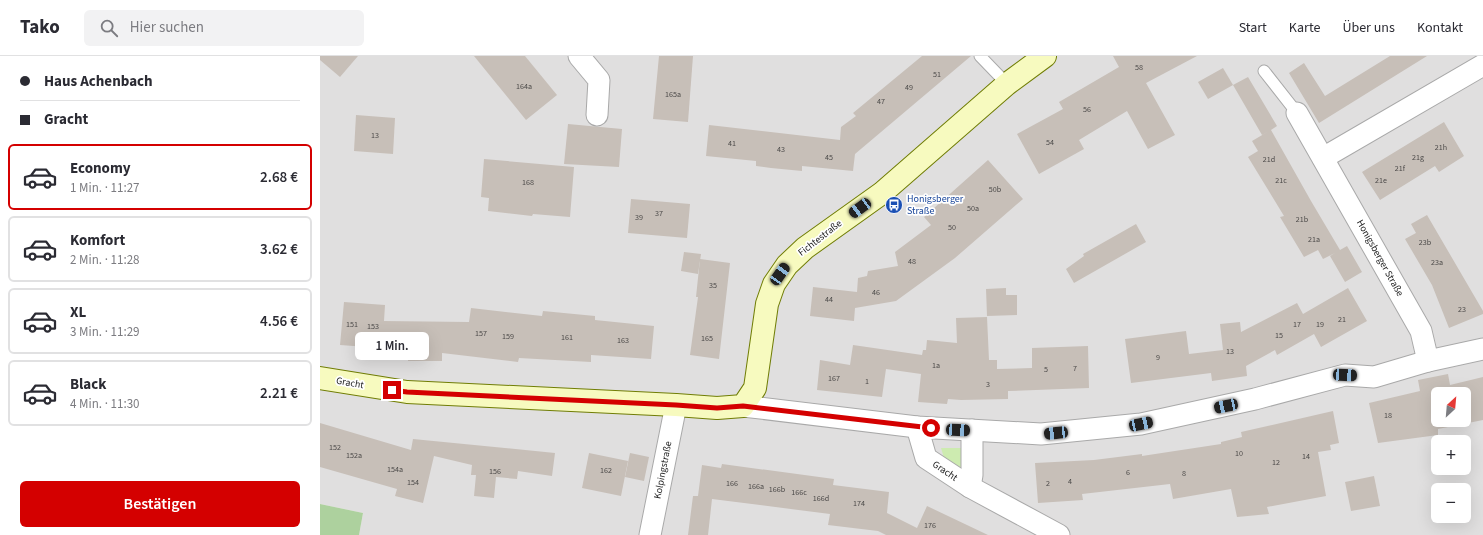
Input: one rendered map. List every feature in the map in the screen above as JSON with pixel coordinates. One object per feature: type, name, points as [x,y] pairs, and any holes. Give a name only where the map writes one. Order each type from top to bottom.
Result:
[{"type":"street","points":[[579,56],[599,80],[597,115]]},
{"type":"street","name":"Fichtestraße","points":[[743,406],[755,388],[769,298],[774,284],[787,265],[805,248],[882,193],[1007,84],[1045,56]]},
{"type":"street","points":[[1323,158],[1483,65]]},
{"type":"street","name":"Honigsberger Straße","points":[[1297,112],[1421,331],[1428,361]]},
{"type":"street","points":[[917,428],[1041,434],[1141,424],[1255,399],[1345,375],[1374,376],[1428,361],[1483,349]]},
{"type":"street","name":"Gracht","points":[[320,378],[407,392],[717,408],[743,406],[917,428],[926,458],[970,487],[1055,534]]},
{"type":"street","name":"Kolpingstraße","points":[[650,535],[676,405]]},
{"type":"street","name":"Gracht","points":[[970,487],[972,475],[972,430]]},
{"type":"lane","points":[[980,56],[1007,84]]},
{"type":"lane","name":"Honigsberger Straße","points":[[1264,71],[1297,112]]},
{"type":"shaded area","points":[[320,56],[1483,56],[1483,535],[359,535],[363,513],[320,504]]},
{"type":"green space","points":[[941,448],[967,448],[963,466],[957,468],[944,458]]},
{"type":"green space","points":[[320,504],[363,513],[359,535],[320,535]]},
{"type":"building","points":[[320,56],[358,56],[340,77],[320,60]]},
{"type":"building","points":[[474,56],[525,56],[557,95],[526,120]]},
{"type":"building","points":[[659,56],[693,56],[688,122],[653,119]]},
{"type":"building","points":[[922,56],[971,56],[855,154],[853,171],[802,166],[802,171],[771,168],[756,166],[756,161],[706,156],[709,125],[840,140],[841,127],[856,116],[853,113]]},
{"type":"building","points":[[1113,56],[1197,56],[1146,83],[1175,135],[1148,149],[1127,111],[1079,140],[1084,149],[1039,174],[1017,134],[1063,109],[1059,102],[1119,67]]},
{"type":"building","points":[[1390,56],[1427,56],[1319,123],[1289,73],[1304,63],[1325,96]]},
{"type":"building","points":[[1223,68],[1233,85],[1208,99],[1198,82]]},
{"type":"building","points":[[1248,77],[1277,126],[1271,130],[1311,201],[1340,250],[1347,246],[1362,272],[1345,282],[1330,256],[1335,253],[1323,259],[1318,250],[1304,257],[1280,217],[1284,216],[1248,157],[1258,151],[1252,141],[1269,131],[1262,135],[1233,85]]},
{"type":"building","points":[[356,115],[395,118],[393,154],[354,151]]},
{"type":"building","points":[[1444,122],[1464,156],[1439,172],[1435,166],[1380,200],[1362,172]]},
{"type":"building","points":[[568,124],[622,129],[619,167],[564,164]]},
{"type":"building","points":[[484,159],[574,167],[570,217],[533,214],[532,216],[488,211],[489,198],[481,197]]},
{"type":"building","points":[[988,160],[1023,199],[955,258],[896,301],[855,308],[854,321],[810,316],[813,287],[857,292],[858,278],[867,276],[868,271],[898,266],[895,252],[931,225],[924,217]]},
{"type":"building","points":[[631,199],[690,204],[687,238],[628,233]]},
{"type":"building","points":[[1427,215],[1483,311],[1483,314],[1449,328],[1432,285],[1405,239],[1416,233],[1411,224]]},
{"type":"building","points":[[1136,224],[1146,242],[1074,283],[1066,269],[1084,256],[1083,254]]},
{"type":"building","points":[[684,252],[701,254],[698,274],[681,271]]},
{"type":"building","points":[[700,259],[730,263],[719,359],[690,355],[698,297],[696,297]]},
{"type":"building","points":[[1006,288],[1006,295],[1017,295],[1017,315],[987,316],[986,289]]},
{"type":"building","points":[[1348,288],[1367,321],[1321,347],[1314,334],[1277,355],[1275,350],[1246,366],[1247,376],[1212,381],[1211,373],[1131,383],[1125,339],[1186,331],[1189,354],[1223,350],[1220,324],[1240,322],[1241,332],[1297,303],[1303,314]]},
{"type":"building","points":[[344,302],[385,305],[384,321],[469,322],[471,308],[542,316],[543,311],[595,316],[595,320],[654,326],[651,359],[591,355],[591,362],[519,358],[518,362],[442,353],[442,361],[408,361],[409,350],[340,345]]},
{"type":"building","points":[[987,317],[989,360],[997,360],[997,369],[1032,368],[1032,348],[1088,346],[1089,388],[1008,391],[1008,399],[948,399],[947,404],[918,402],[921,374],[886,369],[882,397],[817,390],[820,360],[850,365],[853,345],[922,355],[923,350],[926,350],[927,340],[957,343],[956,318]]},
{"type":"building","points":[[1448,374],[1450,385],[1483,377],[1483,420],[1471,422],[1471,387],[1431,387],[1431,427],[1448,427],[1438,429],[1438,435],[1378,443],[1369,403],[1420,391],[1418,380]]},
{"type":"building","points":[[1333,411],[1339,443],[1330,445],[1331,450],[1318,452],[1326,496],[1267,507],[1269,514],[1237,517],[1231,489],[1173,499],[1170,484],[1082,494],[1083,500],[1038,503],[1035,463],[1094,460],[1142,454],[1142,456],[1221,444],[1221,442],[1242,437],[1241,432]]},
{"type":"building","points":[[320,423],[411,450],[413,439],[555,453],[552,476],[518,471],[517,479],[496,477],[494,498],[474,496],[476,475],[471,475],[472,465],[434,456],[423,503],[395,496],[397,489],[320,467]]},
{"type":"building","points":[[589,453],[628,461],[621,496],[582,488]]},
{"type":"building","points":[[630,453],[649,457],[644,481],[625,477]]},
{"type":"building","points":[[722,464],[834,479],[833,485],[889,492],[887,513],[917,528],[927,506],[988,535],[886,535],[878,531],[828,525],[830,514],[712,499],[708,535],[688,535],[693,496],[698,496],[702,465],[721,468]]},
{"type":"building","points":[[1374,476],[1380,506],[1351,511],[1345,482]]},
{"type":"place","name":"Honigsberger Straße","points":[[894,205]]},
{"type":"route","points":[[392,390],[717,408],[743,406],[917,428],[931,428]]}]
